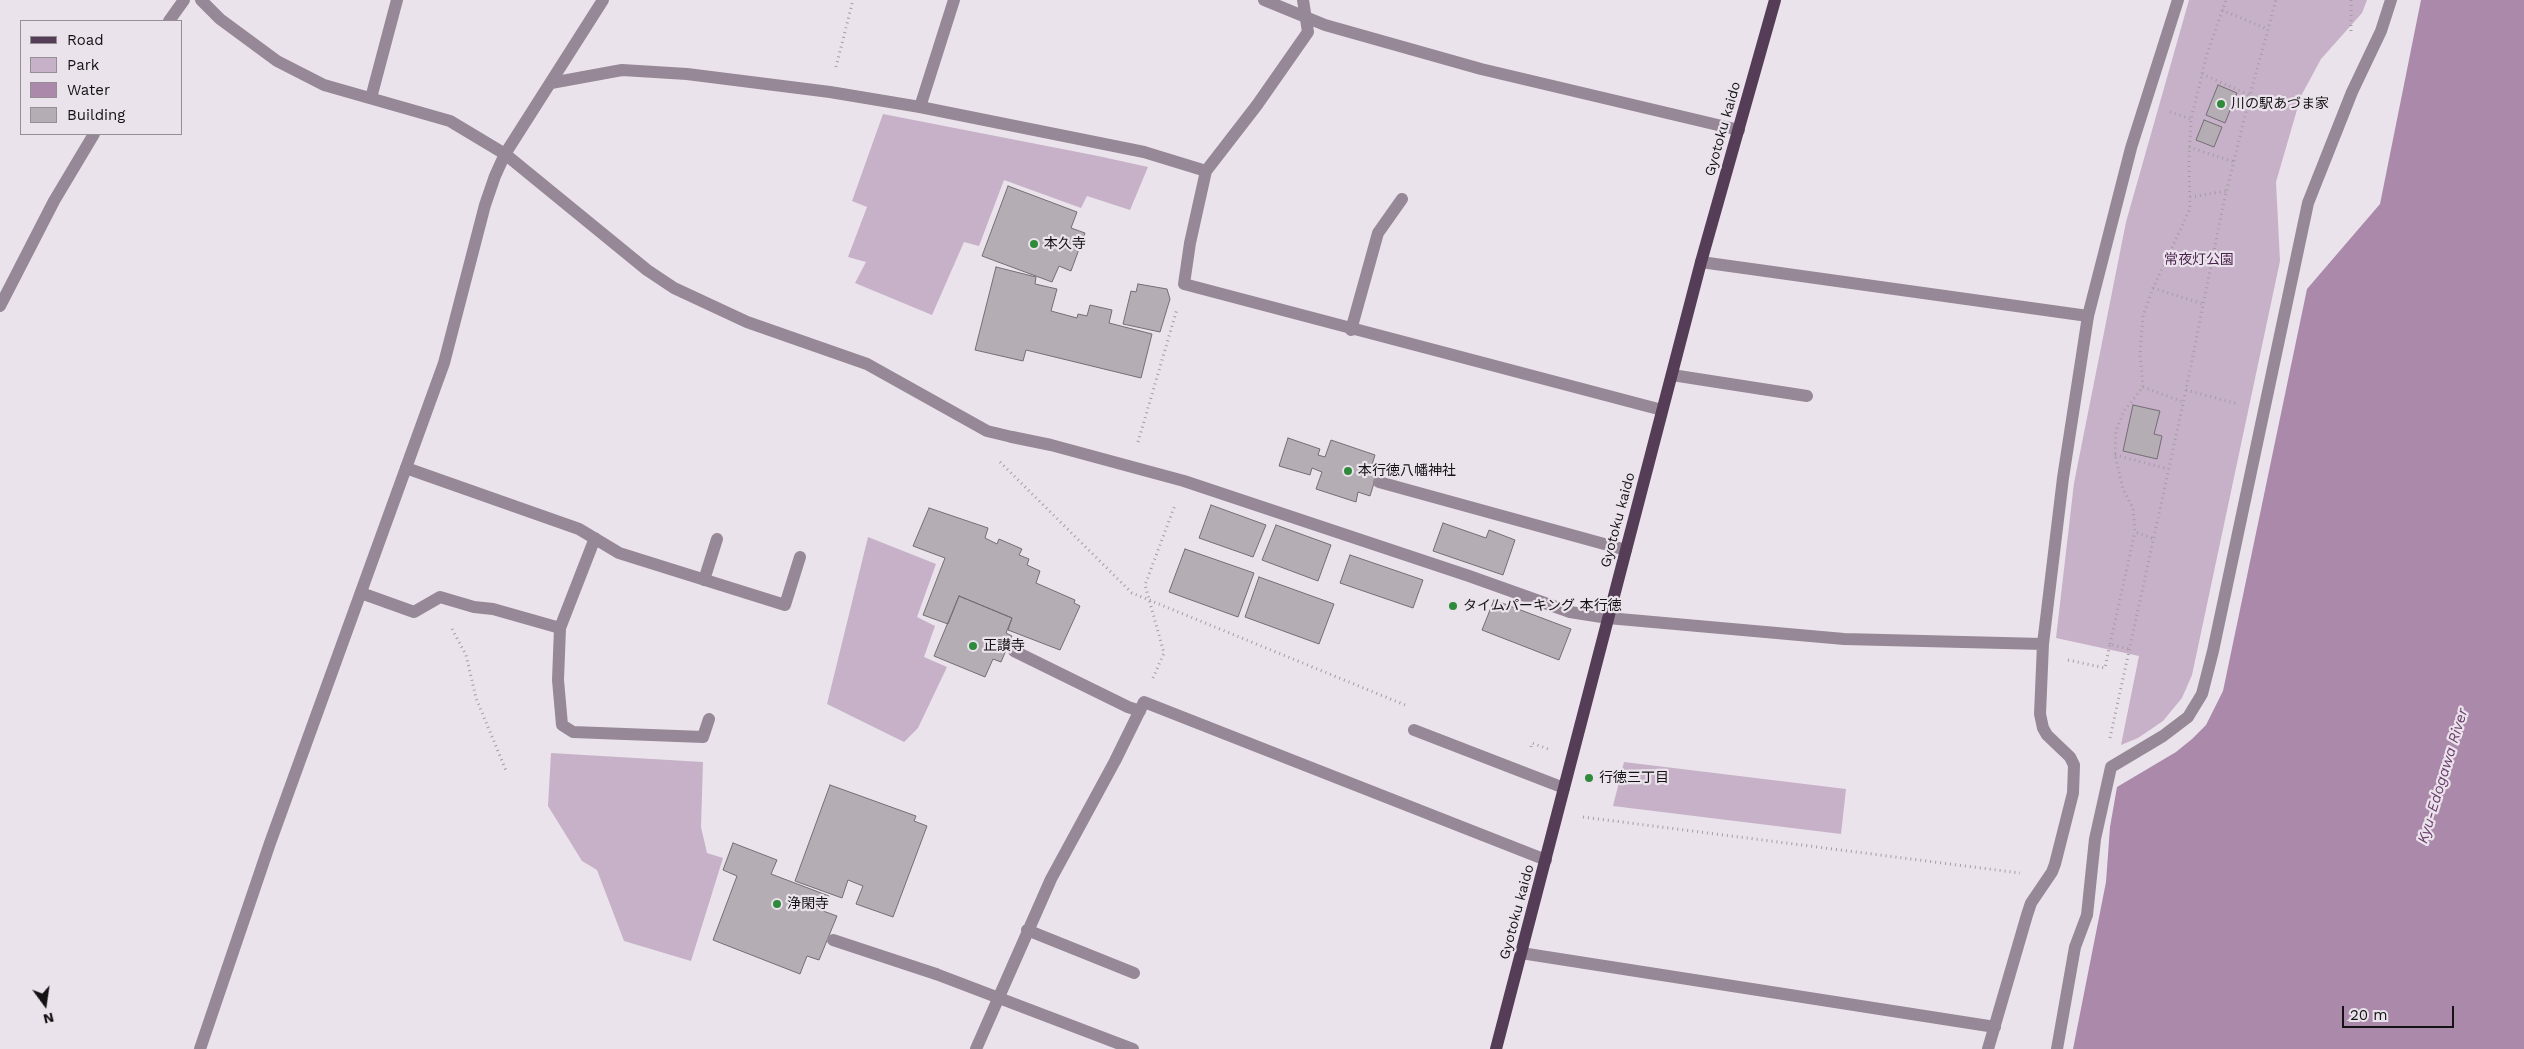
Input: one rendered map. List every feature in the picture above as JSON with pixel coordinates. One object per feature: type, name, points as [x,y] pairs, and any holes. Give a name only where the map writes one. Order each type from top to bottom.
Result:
[{"type":"main road","name":"Gyotoku kaido","points":[[1496,1049],[1701,262],[1775,0]]},
{"type":"street","points":[[170,20],[184,0]]},
{"type":"street","points":[[201,0],[220,19],[277,61],[324,85],[450,121],[506,154],[647,270],[674,288],[747,322],[867,364],[987,431],[1131,466],[1184,481],[1469,576],[1570,612],[1608,618],[1844,638],[2043,650]]},
{"type":"street","points":[[371,98],[397,0]]},
{"type":"street","points":[[200,1049],[270,843],[444,363],[485,204],[506,154],[603,0]]},
{"type":"street","points":[[920,107],[954,0]]},
{"type":"street","points":[[1264,0],[1325,25],[1481,69],[1739,130]]},
{"type":"street","points":[[1303,0],[1308,32],[1257,105],[1206,171],[1190,243],[1184,284],[1351,330],[1662,410]]},
{"type":"street","points":[[1988,1049],[2027,916],[2032,903],[2055,864],[2076,775],[2070,757],[2042,728],[2040,714],[2043,650],[2063,478],[2088,316],[2130,148],[2178,0]]},
{"type":"street","points":[[2057,1049],[2075,947],[2087,915],[2096,839],[2111,767],[2163,736],[2188,717],[2202,694],[2213,651],[2308,203],[2352,92],[2381,31],[2391,0]]},
{"type":"street","points":[[551,83],[622,70],[687,74],[830,92],[920,107],[1144,152],[1206,171]]},
{"type":"street","points":[[0,306],[54,201],[93,135]]},
{"type":"street","points":[[1351,330],[1378,233],[1402,199]]},
{"type":"street","points":[[1701,262],[2088,316]]},
{"type":"street","points":[[1672,375],[1806,396]]},
{"type":"street","points":[[406,468],[579,529],[619,553],[785,605],[800,557]]},
{"type":"street","points":[[1379,482],[1626,550]]},
{"type":"street","points":[[594,538],[560,628],[558,680],[562,725],[572,732],[703,737],[709,719]]},
{"type":"street","points":[[704,580],[717,539]]},
{"type":"street","points":[[361,593],[414,612],[440,597],[474,607],[493,608],[560,628]]},
{"type":"street","points":[[1014,651],[1128,707],[1142,706],[1546,860]]},
{"type":"street","points":[[976,1049],[1027,930],[1142,706]]},
{"type":"street","points":[[1414,730],[1564,788]]},
{"type":"street","points":[[1027,930],[1134,973]]},
{"type":"street","points":[[833,940],[936,974],[1133,1049]]},
{"type":"street","points":[[1521,953],[1995,1027]]},
{"type":"path","points":[[830,92],[853,0]]},
{"type":"path","points":[[2043,650],[2105,668],[2135,532],[2133,508],[2122,489],[2115,455],[2116,430],[2124,411],[2143,386],[2140,340],[2143,316],[2153,288],[2188,215],[2191,204],[2189,146],[2191,119],[2202,74],[2226,0]]},
{"type":"path","points":[[2110,644],[2128,651],[2186,390],[2227,191],[2250,95],[2276,0]]},
{"type":"path","points":[[2222,10],[2267,29]]},
{"type":"path","points":[[2202,74],[2250,95]]},
{"type":"path","points":[[2169,112],[2191,119]]},
{"type":"path","points":[[2189,146],[2234,162]]},
{"type":"path","points":[[2190,197],[2227,191]]},
{"type":"path","points":[[1131,466],[1184,284]]},
{"type":"path","points":[[2153,288],[2204,304]]},
{"type":"path","points":[[2143,386],[2183,402]]},
{"type":"path","points":[[2186,390],[2263,411]]},
{"type":"path","points":[[2115,455],[2168,469]]},
{"type":"path","points":[[1000,462],[1132,593],[1412,707]]},
{"type":"path","points":[[1142,706],[1164,653],[1145,584],[1184,481]]},
{"type":"path","points":[[2135,532],[2152,538]]},
{"type":"path","points":[[414,612],[450,624],[466,655],[476,698],[507,773]]},
{"type":"path","points":[[1557,814],[2031,875],[2047,880]]},
{"type":"green space","name":"常夜灯公園","points":[[2189,0],[2367,0],[2362,13],[2321,59],[2301,96],[2276,182],[2280,261],[2192,675],[2182,698],[2163,721],[2138,738],[2121,745],[2139,656],[2056,638],[2074,483],[2126,222]]},
{"type":"green space","points":[[883,114],[1148,167],[1130,210],[1087,196],[1081,208],[1004,180],[979,246],[964,242],[932,315],[855,283],[866,262],[848,257],[867,207],[852,201]]},
{"type":"green space","points":[[868,537],[936,564],[917,617],[935,626],[924,657],[947,667],[918,728],[904,742],[827,704]]},
{"type":"green space","points":[[551,753],[703,762],[701,827],[707,853],[723,858],[691,961],[624,941],[597,870],[582,861],[548,806]]},
{"type":"green space","points":[[1624,762],[1846,789],[1841,834],[1613,806]]},
{"type":"water","name":"Kyu-Edogawa River","points":[[2421,0],[2524,0],[2524,1049],[2073,1049],[2106,882],[2110,827],[2117,787],[2176,752],[2192,739],[2206,725],[2223,691],[2307,289],[2380,204]]},
{"type":"building","name":"川の駅あづま家","points":[[2218,85],[2237,93],[2225,123],[2206,115]]},
{"type":"building","points":[[2204,120],[2222,127],[2214,147],[2196,140]]},
{"type":"building","name":"本久寺","points":[[1008,186],[1077,212],[1071,228],[1085,233],[1071,271],[1059,266],[1052,282],[982,256]]},
{"type":"building","points":[[996,267],[1036,277],[1035,284],[1057,289],[1051,311],[1077,318],[1078,314],[1087,316],[1090,305],[1112,310],[1109,323],[1152,334],[1141,378],[1026,350],[1023,361],[975,350]]},
{"type":"building","points":[[1138,284],[1167,289],[1170,299],[1160,332],[1123,324],[1131,291],[1136,292]]},
{"type":"building","points":[[2133,405],[2160,411],[2154,434],[2162,436],[2157,459],[2123,451]]},
{"type":"building","name":"本行徳八幡神社","points":[[1288,438],[1320,449],[1318,455],[1325,457],[1331,440],[1375,455],[1371,468],[1378,470],[1370,496],[1358,492],[1356,502],[1316,489],[1322,472],[1312,468],[1310,475],[1279,466]]},
{"type":"building","points":[[1211,505],[1266,525],[1253,557],[1199,538]]},
{"type":"building","points":[[929,508],[988,528],[985,538],[997,544],[999,539],[1022,549],[1019,555],[1029,559],[1027,565],[1040,571],[1036,583],[1075,600],[1074,603],[1080,606],[1060,650],[1008,630],[1012,618],[959,596],[948,624],[923,615],[945,558],[913,546]]},
{"type":"building","points":[[1443,523],[1486,538],[1489,530],[1515,540],[1503,575],[1433,551]]},
{"type":"building","points":[[1276,525],[1331,545],[1318,581],[1262,560]]},
{"type":"building","points":[[1185,549],[1254,573],[1238,617],[1169,592]]},
{"type":"building","points":[[1350,555],[1423,580],[1413,608],[1340,583]]},
{"type":"building","points":[[1259,577],[1334,604],[1319,644],[1245,617]]},
{"type":"building","name":"正讃寺","points":[[959,596],[1012,618],[1006,633],[1012,636],[1001,662],[993,659],[985,677],[934,656]]},
{"type":"building","points":[[1494,600],[1571,629],[1559,660],[1482,630]]},
{"type":"building","points":[[830,785],[916,816],[914,821],[927,826],[893,917],[856,904],[863,886],[848,880],[842,898],[795,881]]},
{"type":"building","name":"浄閑寺","points":[[733,843],[777,860],[771,874],[829,896],[823,911],[837,916],[819,960],[807,956],[800,974],[713,940],[737,876],[723,870]]},
{"type":"place","name":"川の駅あづま家","points":[[2221,104]]},
{"type":"place","name":"本久寺","points":[[1034,244]]},
{"type":"place","name":"本行徳八幡神社","points":[[1348,471]]},
{"type":"place","name":"タイムパーキング 本行徳","points":[[1453,606]]},
{"type":"place","name":"正讃寺","points":[[973,646]]},
{"type":"place","name":"行徳三丁目","points":[[1589,778]]},
{"type":"place","name":"浄閑寺","points":[[777,904]]}]
